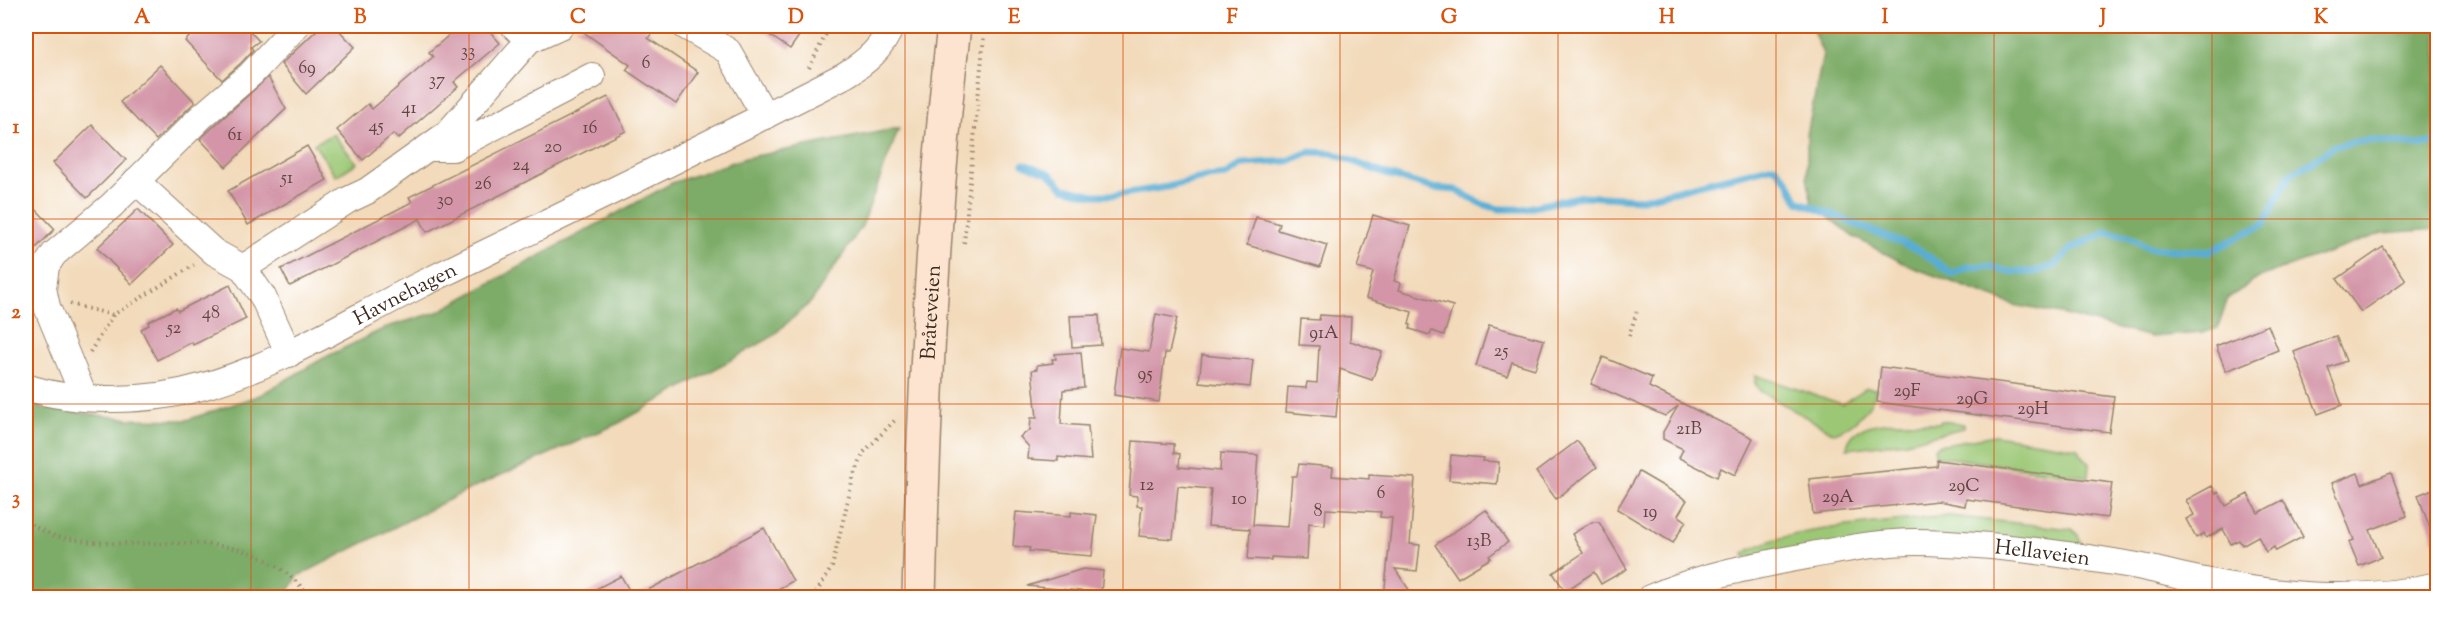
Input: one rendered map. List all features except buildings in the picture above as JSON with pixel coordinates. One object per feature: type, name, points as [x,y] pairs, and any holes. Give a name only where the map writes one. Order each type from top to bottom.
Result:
[{"type":"main road","name":"Bråteveien","points":[[919,597],[928,317],[954,26]]},
{"type":"street","points":[[84,397],[47,307],[43,280],[46,266],[54,254],[111,206],[201,117],[251,74],[296,26]]},
{"type":"street","points":[[243,268],[348,200],[367,191],[428,149],[447,134],[522,33],[560,26]]},
{"type":"street","points":[[685,26],[728,51],[765,116]]},
{"type":"street","name":"Havnehagen","points":[[26,387],[42,392],[84,397],[127,398],[166,395],[200,388],[251,371],[289,354],[413,288],[845,75],[867,61],[886,39],[891,26]]},
{"type":"street","points":[[428,149],[453,148],[592,76]]},
{"type":"street","points":[[136,181],[214,252],[243,268],[263,297],[289,354]]},
{"type":"street","name":"Hellaveien","points":[[1662,595],[1701,578],[1772,562],[1863,546],[1914,542],[2041,552],[2135,566],[2199,580],[2293,596],[2355,596],[2416,590],[2438,585]]},
{"type":"path","points":[[807,76],[812,59],[830,26]]},
{"type":"path","points":[[964,245],[985,26]]},
{"type":"path","points":[[95,348],[113,315],[214,252]]},
{"type":"path","points":[[43,280],[70,304],[113,315]]},
{"type":"path","points":[[1629,336],[1637,311]]},
{"type":"path","points":[[813,597],[832,567],[853,479],[864,452],[898,418]]},
{"type":"path","points":[[26,522],[59,537],[80,540],[220,545],[250,551],[277,564],[311,597]]},
{"type":"green space","points":[[1811,26],[2437,26],[2437,229],[2383,233],[2260,277],[2228,298],[2218,328],[2202,333],[2151,337],[2061,314],[2014,305],[1909,266],[1852,236],[1812,204],[1807,177],[1807,135],[1823,54]]},
{"type":"green space","points":[[899,128],[862,226],[811,302],[770,338],[619,423],[472,488],[298,576],[285,597],[26,597],[26,406],[130,419],[187,420],[260,395],[322,359],[387,327],[438,312],[672,183],[745,158]]},
{"type":"green space","points":[[333,134],[357,163],[336,176],[314,144]]},
{"type":"green space","points":[[1755,375],[1842,404],[1866,388],[1876,389],[1871,402],[1861,416],[1834,433],[1760,391],[1755,383]]},
{"type":"green space","points":[[1941,421],[1963,424],[1963,428],[1906,442],[1847,449],[1851,438],[1859,430],[1871,426],[1885,423],[1938,423]]},
{"type":"green space","points":[[1995,435],[2077,448],[2089,464],[2088,477],[1936,456],[1934,448],[1939,445]]},
{"type":"green space","points":[[1949,516],[2071,529],[2078,535],[2082,545],[1745,557],[1744,554],[1784,537],[1811,531]]},
{"type":"waterway","points":[[1024,164],[1049,173],[1064,188],[1094,195],[1115,195],[1226,175],[1243,164],[1288,161],[1309,152],[1332,153],[1385,174],[1432,188],[1456,190],[1482,204],[1499,209],[1524,209],[1582,196],[1642,199],[1774,166],[1788,181],[1798,201],[1919,250],[1953,274],[1967,267],[1988,266],[2009,272],[2034,272],[2054,266],[2071,249],[2106,232],[2128,236],[2150,248],[2209,252],[2264,224],[2290,174],[2334,146],[2368,140],[2419,145],[2438,142]]}]
